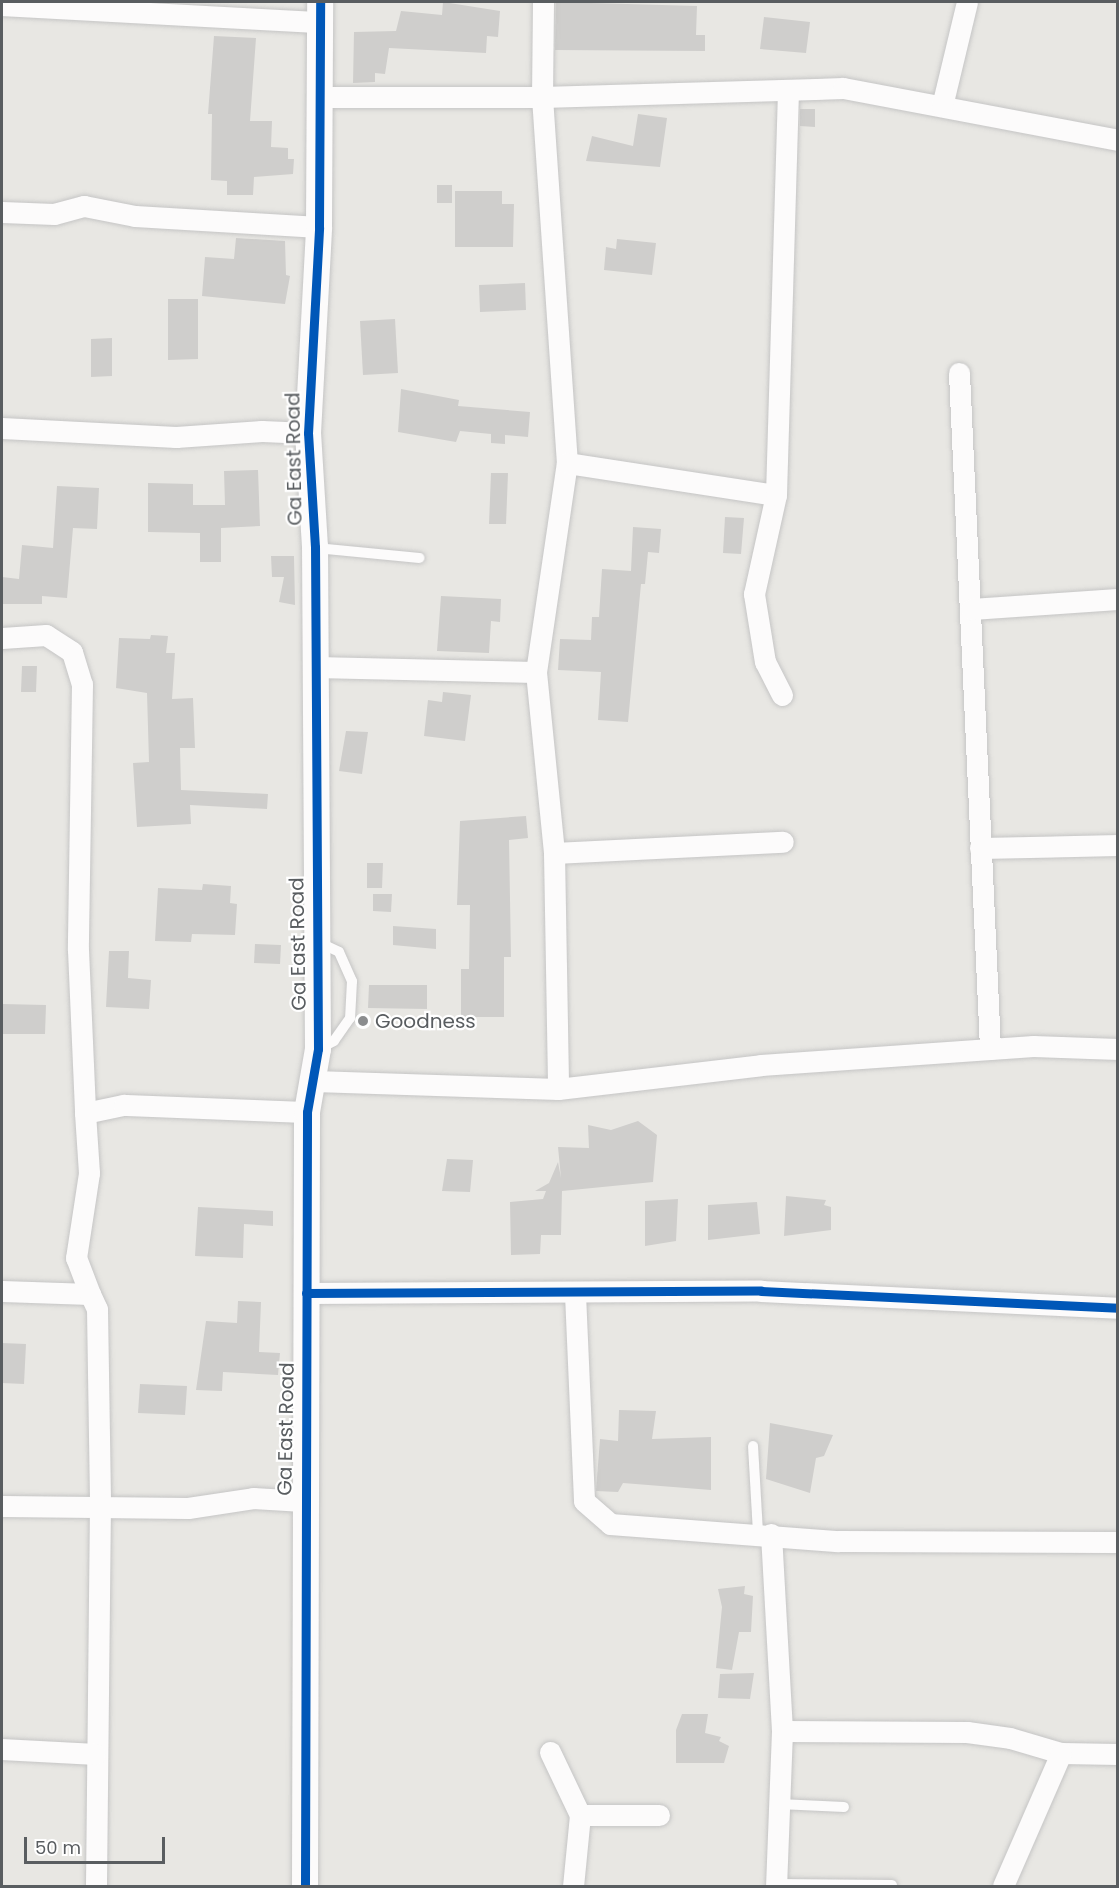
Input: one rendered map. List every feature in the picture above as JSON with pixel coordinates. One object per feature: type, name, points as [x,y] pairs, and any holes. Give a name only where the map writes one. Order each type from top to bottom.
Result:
[{"type":"street","points":[[543,2],[542,97],[567,463],[536,672],[554,853],[558,1089]]},
{"type":"street","points":[[942,106],[967,2]]},
{"type":"street","points":[[2,5],[320,12]]},
{"type":"street","name":"Ga East Road","points":[[305,1887],[303,1501],[307,1112],[318,1049],[315,940],[315,548],[308,433],[319,227],[322,97],[320,12]]},
{"type":"street","points":[[322,97],[542,97],[788,93],[843,88],[1118,140]]},
{"type":"street","points":[[782,695],[765,662],[754,594],[776,495],[788,93]]},
{"type":"street","points":[[2,212],[54,214],[84,206],[135,216],[319,227]]},
{"type":"street","points":[[959,373],[990,1049]]},
{"type":"street","points":[[2,428],[165,437],[308,433]]},
{"type":"street","points":[[567,463],[776,495]]},
{"type":"street","points":[[971,609],[1118,599]]},
{"type":"street","points":[[2,638],[46,635],[72,652],[82,684],[78,950],[89,1173],[76,1258],[97,1309],[100,1503],[95,1754],[96,1887]]},
{"type":"street","points":[[315,667],[536,672]]},
{"type":"street","points":[[554,853],[783,842]]},
{"type":"street","points":[[980,848],[1118,845]]},
{"type":"street","points":[[314,1081],[558,1089],[761,1065],[990,1049],[1118,1049]]},
{"type":"street","points":[[85,1113],[124,1105],[307,1112]]},
{"type":"street","points":[[2,1291],[90,1294]]},
{"type":"street","points":[[306,1293],[575,1294],[761,1291],[1118,1308]]},
{"type":"street","points":[[575,1294],[584,1501],[610,1524],[764,1533],[838,1541],[1118,1542]]},
{"type":"street","points":[[2,1506],[100,1503],[188,1508],[253,1498],[303,1501]]},
{"type":"street","points":[[764,1533],[782,1731],[776,1886]]},
{"type":"street","points":[[782,1731],[968,1732],[1010,1738],[1061,1753],[1118,1754]]},
{"type":"street","points":[[2,1749],[95,1754]]},
{"type":"street","points":[[550,1752],[580,1815],[573,1887]]},
{"type":"street","points":[[1003,1887],[1061,1753]]},
{"type":"street","points":[[580,1815],[659,1815]]},
{"type":"lane","points":[[315,548],[420,558]]},
{"type":"lane","points":[[315,940],[339,952],[352,981],[350,1018],[334,1041],[318,1049]]},
{"type":"lane","points":[[753,1446],[764,1533]]},
{"type":"lane","points":[[779,1804],[844,1807]]},
{"type":"lane","points":[[776,1886],[892,1885]]},
{"type":"building","points":[[443,2],[500,11],[498,37],[487,36],[486,53],[389,48],[385,74],[375,73],[375,82],[353,83],[354,32],[396,31],[401,11],[442,15]]},
{"type":"building","points":[[556,2],[697,6],[696,35],[705,35],[705,51],[555,50]]},
{"type":"building","points":[[764,17],[810,22],[806,53],[760,49]]},
{"type":"building","points":[[214,36],[256,38],[250,121],[272,121],[271,147],[288,148],[288,159],[294,159],[293,174],[254,177],[253,195],[227,195],[227,181],[211,180],[212,114],[208,114]]},
{"type":"building","points":[[800,109],[815,109],[815,127],[800,126]]},
{"type":"building","points":[[638,114],[667,118],[660,167],[586,161],[592,136],[633,146]]},
{"type":"building","points":[[437,185],[452,185],[452,203],[437,203]]},
{"type":"building","points":[[455,191],[502,191],[502,204],[514,204],[513,247],[455,247]]},
{"type":"building","points":[[236,238],[285,241],[286,275],[290,276],[285,304],[202,296],[205,257],[234,259]]},
{"type":"building","points":[[617,239],[656,243],[652,275],[604,270],[606,247],[616,249]]},
{"type":"building","points":[[525,283],[526,310],[480,312],[479,285]]},
{"type":"building","points":[[168,299],[198,299],[198,359],[168,360]]},
{"type":"building","points":[[395,319],[398,373],[363,375],[360,321]]},
{"type":"building","points":[[112,338],[112,376],[91,377],[91,339]]},
{"type":"building","points":[[401,389],[459,400],[458,406],[530,412],[528,437],[505,435],[505,444],[491,443],[491,434],[460,431],[456,442],[398,432]]},
{"type":"building","points":[[258,470],[260,526],[221,528],[221,562],[200,562],[200,533],[148,532],[148,483],[193,484],[193,505],[225,505],[224,471]]},
{"type":"building","points":[[491,473],[508,473],[506,524],[489,524]]},
{"type":"building","points":[[57,486],[99,488],[97,529],[73,528],[67,598],[42,596],[42,604],[2,604],[2,577],[19,579],[22,545],[53,548]]},
{"type":"building","points":[[725,517],[744,518],[741,554],[723,553]]},
{"type":"building","points":[[633,527],[661,529],[659,553],[648,552],[645,584],[641,584],[628,722],[598,720],[601,672],[558,670],[560,639],[591,640],[592,617],[599,617],[602,569],[631,571]]},
{"type":"building","points":[[271,556],[294,556],[295,605],[279,602],[284,577],[272,577]]},
{"type":"building","points":[[441,596],[501,599],[500,622],[491,621],[489,653],[437,651]]},
{"type":"building","points":[[151,635],[168,636],[166,653],[175,653],[172,699],[193,698],[195,748],[180,748],[181,790],[268,794],[267,809],[190,805],[191,824],[137,827],[133,763],[149,762],[147,693],[116,688],[119,638],[150,639]]},
{"type":"building","points":[[22,666],[37,666],[36,692],[21,692]]},
{"type":"building","points":[[443,692],[471,695],[465,741],[424,736],[428,700],[442,702]]},
{"type":"building","points":[[346,731],[368,732],[362,774],[339,771]]},
{"type":"building","points":[[526,816],[528,838],[509,840],[511,957],[504,957],[504,1017],[461,1017],[461,969],[469,969],[470,905],[457,905],[460,821]]},
{"type":"building","points":[[367,863],[383,863],[382,888],[367,888]]},
{"type":"building","points":[[203,884],[231,886],[230,903],[237,904],[235,935],[192,934],[191,942],[155,941],[158,888],[202,890]]},
{"type":"building","points":[[373,894],[392,894],[391,912],[373,911]]},
{"type":"building","points":[[393,926],[436,929],[436,949],[393,945]]},
{"type":"building","points":[[255,944],[281,945],[280,964],[254,963]]},
{"type":"building","points":[[109,951],[129,951],[128,978],[151,980],[149,1009],[106,1007]]},
{"type":"building","points":[[369,985],[427,985],[427,1009],[368,1008]]},
{"type":"building","points":[[2,1004],[46,1005],[45,1034],[2,1034]]},
{"type":"building","points":[[638,1121],[657,1135],[653,1182],[562,1191],[561,1235],[541,1235],[540,1254],[511,1255],[510,1202],[543,1199],[546,1191],[535,1191],[549,1183],[558,1162],[561,1178],[558,1147],[589,1148],[588,1125],[611,1130]]},
{"type":"building","points":[[447,1159],[473,1160],[470,1192],[442,1191]]},
{"type":"building","points":[[786,1196],[826,1200],[824,1205],[831,1207],[831,1230],[784,1236]]},
{"type":"building","points":[[678,1199],[676,1241],[645,1246],[645,1201]]},
{"type":"building","points":[[757,1202],[760,1234],[708,1240],[708,1205]]},
{"type":"building","points":[[198,1207],[273,1211],[273,1226],[244,1224],[243,1258],[195,1256]]},
{"type":"building","points":[[238,1301],[261,1302],[259,1352],[280,1353],[278,1375],[223,1372],[222,1391],[196,1390],[206,1321],[237,1323]]},
{"type":"building","points":[[2,1343],[26,1344],[24,1384],[2,1383]]},
{"type":"building","points":[[140,1384],[187,1386],[185,1415],[138,1413]]},
{"type":"building","points":[[619,1410],[656,1411],[652,1439],[711,1437],[711,1490],[623,1483],[618,1492],[596,1491],[600,1439],[618,1441]]},
{"type":"building","points":[[770,1423],[833,1435],[824,1456],[816,1458],[810,1493],[766,1479]]},
{"type":"building","points":[[745,1586],[744,1594],[753,1596],[751,1632],[739,1632],[732,1670],[716,1668],[722,1607],[718,1589]]},
{"type":"building","points":[[754,1673],[750,1699],[718,1698],[720,1674]]},
{"type":"building","points":[[682,1714],[708,1714],[705,1733],[721,1737],[719,1741],[729,1746],[724,1763],[676,1763],[676,1730]]},
{"type":"cycle path","points":[[305,1886],[307,1112],[318,1049],[315,547],[308,433],[319,227],[320,2]]},
{"type":"cycle path","points":[[306,1293],[761,1291],[1118,1308]]},
{"type":"place","name":"Goodness","points":[[363,1021]]}]
